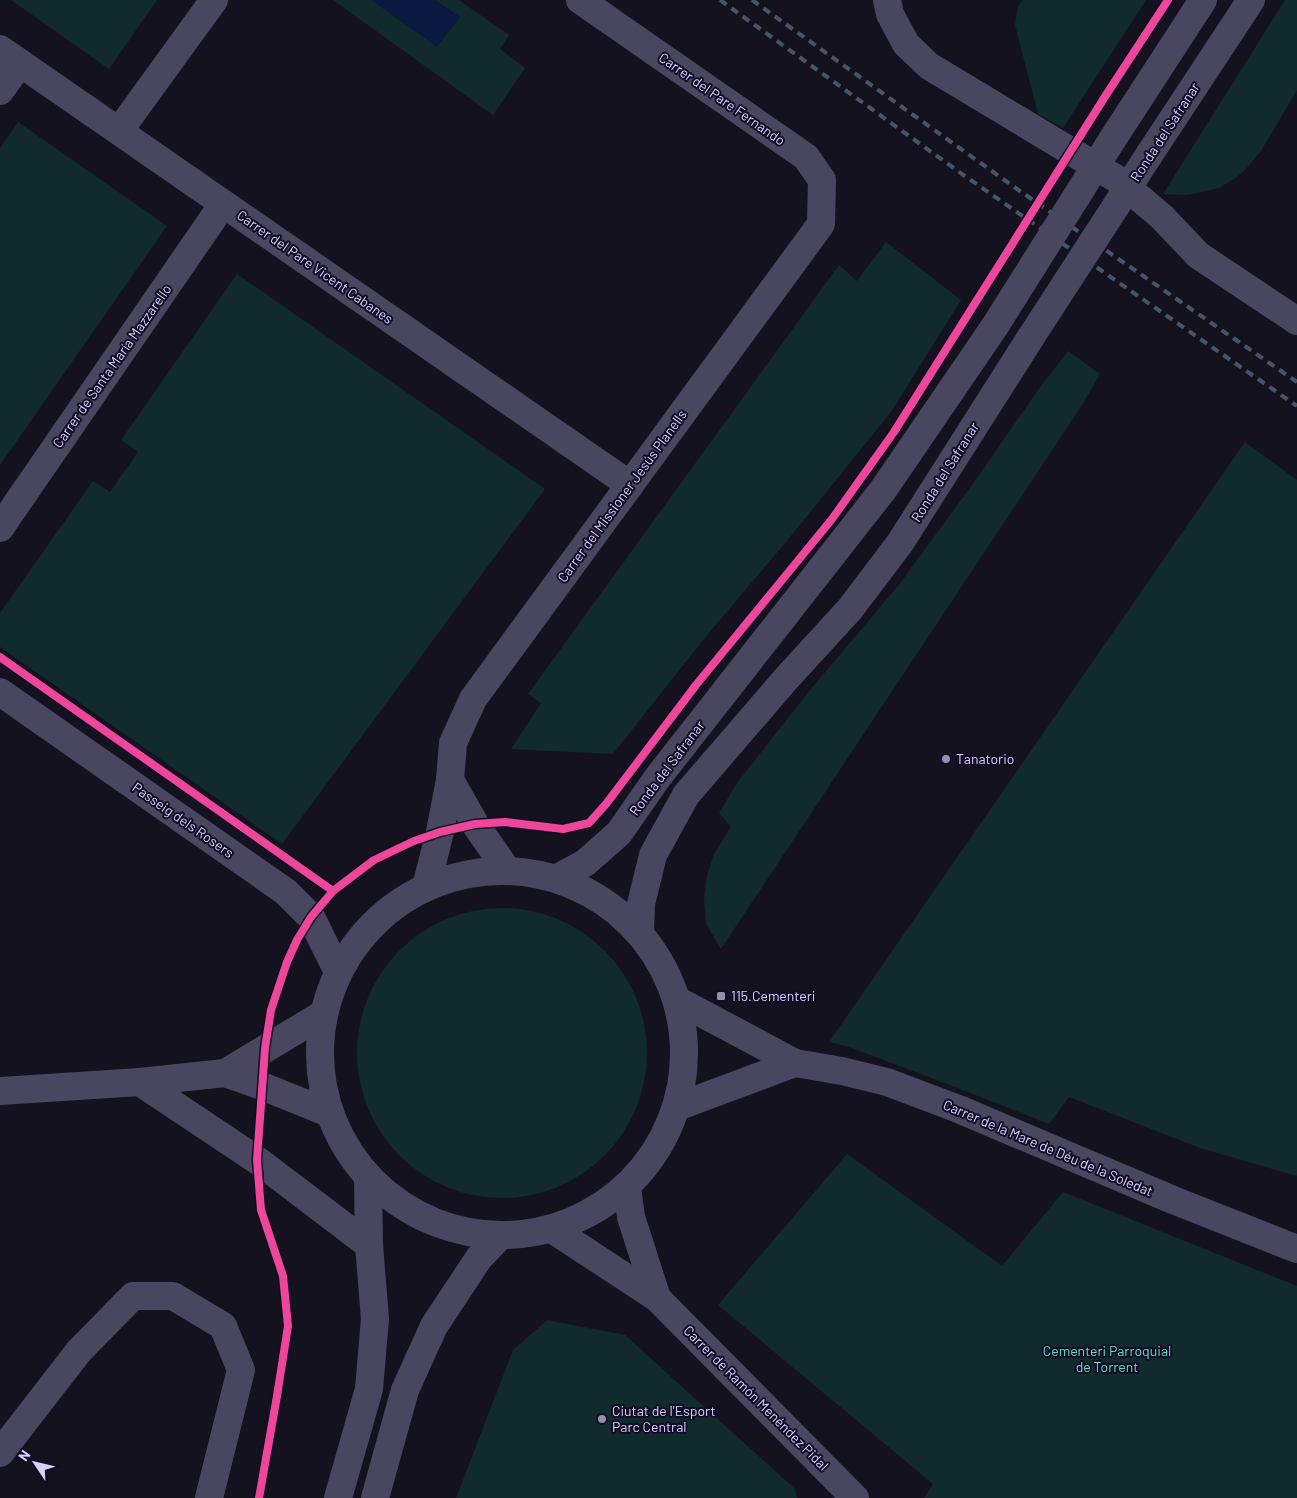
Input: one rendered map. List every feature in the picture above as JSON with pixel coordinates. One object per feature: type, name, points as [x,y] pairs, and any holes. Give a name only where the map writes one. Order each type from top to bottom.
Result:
[{"type":"street","points":[[119,132],[214,0]]},
{"type":"street","name":"Carrer del Pare Fernando","points":[[580,0],[806,157],[822,180],[821,224]]},
{"type":"street","points":[[887,0],[890,14],[906,44],[928,66],[1116,179],[1162,217],[1198,255],[1297,321]]},
{"type":"street","name":"Ronda del Safranar","points":[[557,878],[585,863],[618,834],[658,777],[883,490],[994,326],[1203,0]]},
{"type":"street","name":"Ronda del Safranar","points":[[640,932],[641,904],[653,855],[686,795],[784,680],[850,609],[900,543],[1031,337],[1251,0]]},
{"type":"street","points":[[0,91],[10,56]]},
{"type":"street","name":"Carrer del Pare Vicent Cabanes","points":[[10,56],[630,485]]},
{"type":"street","name":"Carrer de Santa María Mazzarello","points":[[0,528],[224,204]]},
{"type":"street","name":"Carrer del Missioner Jesús Planells","points":[[426,887],[440,832],[450,780],[453,743],[473,699],[821,224]]},
{"type":"street","name":"Passeig dels Rosers","points":[[0,692],[286,892],[311,917],[338,972]]},
{"type":"street","points":[[450,780],[476,824],[507,870]]},
{"type":"street","points":[[507,870],[557,878],[603,900],[640,932],[662,964],[677,1000],[685,1035],[684,1068],[677,1107],[656,1151],[627,1187],[593,1212],[552,1229],[499,1237],[449,1229],[402,1207],[368,1179],[343,1145],[329,1114],[319,1057],[323,1014],[338,972],[360,938],[399,902],[426,887],[469,873],[507,870]]},
{"type":"street","name":"Carrer de la Mare de Déu de la Soledat","points":[[677,1000],[795,1063],[842,1071],[887,1082],[961,1110],[1173,1200],[1297,1249]]},
{"type":"street","points":[[0,1091],[140,1082],[225,1073],[323,1014]]},
{"type":"street","points":[[677,1107],[795,1063]]},
{"type":"street","points":[[225,1073],[329,1114]]},
{"type":"street","points":[[140,1082],[257,1160],[369,1245]]},
{"type":"street","points":[[338,1498],[369,1389],[375,1319],[369,1245],[368,1179]]},
{"type":"street","name":"Carrer de Ramón Menéndez Pidal","points":[[627,1187],[631,1217],[657,1298]]},
{"type":"street","name":"Carrer de Ramón Menéndez Pidal","points":[[552,1229],[657,1298],[855,1498]]},
{"type":"street","points":[[375,1498],[406,1390],[434,1326],[479,1258],[499,1237]]},
{"type":"street","points":[[0,1453],[79,1350],[132,1296],[173,1296],[223,1326],[242,1370],[209,1498]]},
{"type":"green space","points":[[11,0],[157,0],[109,69]]},
{"type":"green space","points":[[333,0],[459,0],[509,35],[500,49],[525,68],[493,115]]},
{"type":"green space","points":[[1023,0],[1146,0],[1063,128],[1038,114],[1015,25],[1018,6]]},
{"type":"green space","points":[[1285,0],[1297,0],[1297,90],[1261,151],[1245,170],[1219,188],[1188,195],[1163,194]]},
{"type":"green space","points":[[18,122],[167,226],[0,465],[0,148]]},
{"type":"green space","points":[[886,242],[961,300],[891,412],[786,542],[707,635],[613,754],[511,749],[541,703],[528,694],[839,265],[857,281]]},
{"type":"green space","points":[[237,274],[545,489],[282,844],[0,647],[0,613],[93,481],[110,492],[138,452],[121,440]]},
{"type":"green space","points":[[1068,351],[1100,374],[1082,405],[721,949],[706,924],[704,899],[707,875],[715,852],[731,827],[719,813],[737,783],[810,690],[898,586]]},
{"type":"green space","points":[[1245,442],[1297,480],[1297,1176],[1200,1148],[1069,1097],[1049,1124],[849,1047],[829,1042]]},
{"type":"green space","points":[[502,908],[544,914],[570,925],[594,941],[614,961],[630,985],[641,1011],[647,1053],[641,1095],[630,1121],[614,1145],[594,1165],[570,1181],[544,1192],[502,1198],[460,1192],[434,1181],[410,1165],[390,1145],[374,1121],[363,1095],[357,1053],[363,1011],[374,985],[390,961],[410,941],[434,925],[460,914]]},
{"type":"green space","name":"Cementeri Parroquial de Torrent","points":[[847,1154],[1002,1266],[1063,1192],[1297,1286],[1297,1498],[924,1498],[933,1484],[718,1305]]},
{"type":"green space","name":"Ciutat de l'Esport Parc Central","points":[[547,1320],[625,1335],[795,1489],[797,1498],[456,1498],[513,1350]]},
{"type":"water","points":[[371,0],[435,0],[460,17],[437,47]]},
{"type":"railway","points":[[720,0],[962,174],[1297,406]]},
{"type":"railway","points":[[752,0],[1017,189],[1297,382]]},
{"type":"cycle path","points":[[259,1498],[288,1326],[283,1276],[261,1210],[257,1160],[265,1048],[271,1010],[287,962],[297,940],[311,917],[333,891],[374,860],[414,841],[440,832],[475,824],[505,822],[563,829],[589,823],[606,804],[696,685],[832,519],[894,432],[1168,0]]},
{"type":"cycle path","points":[[0,657],[333,891]]},
{"type":"place","name":"Tanatorio","points":[[946,759]]},
{"type":"place","name":"115.Cementeri","points":[[721,996]]},
{"type":"place","name":"Ciutat de l'Esport Parc Central","points":[[602,1419]]}]
